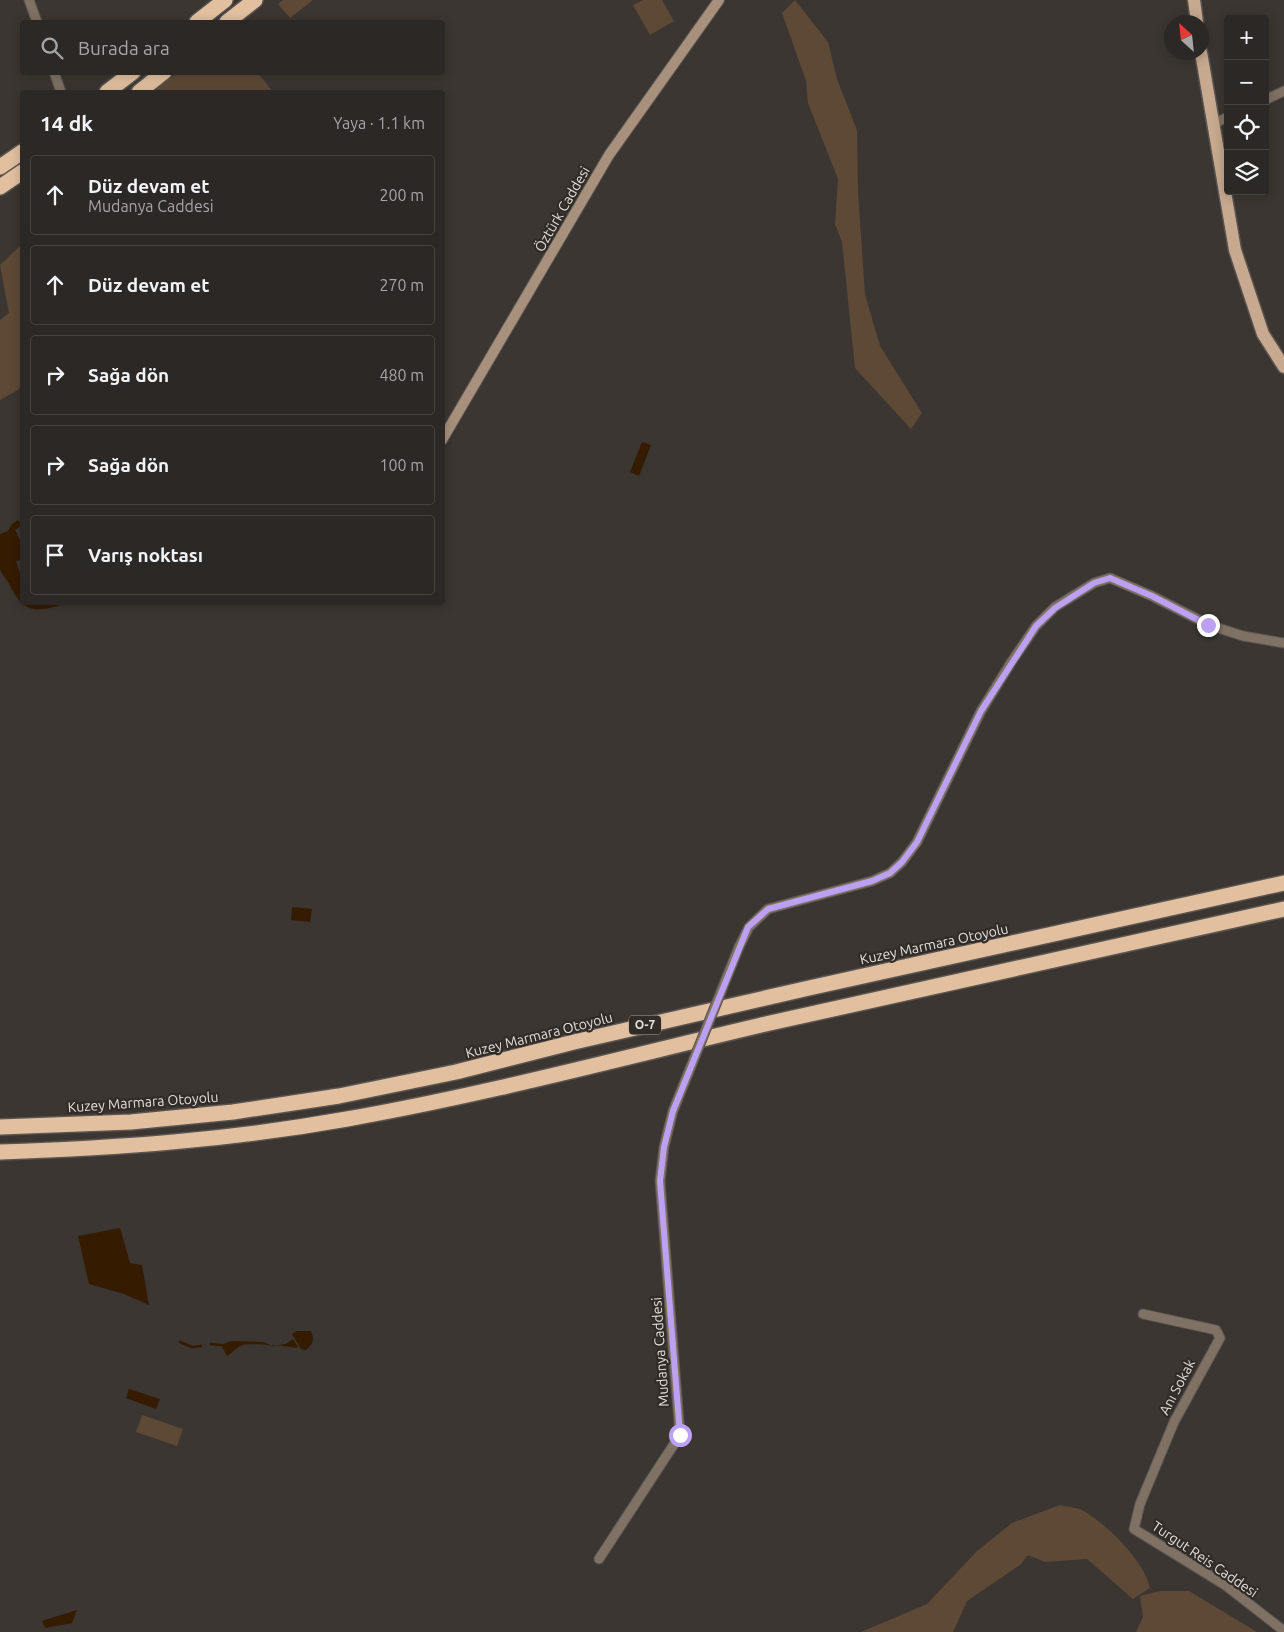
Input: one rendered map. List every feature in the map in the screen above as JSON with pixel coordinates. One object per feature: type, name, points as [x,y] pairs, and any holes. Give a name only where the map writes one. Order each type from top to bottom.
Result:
[{"type":"highway","points":[[200,20],[225,0]]},
{"type":"highway","points":[[230,20],[251,3]]},
{"type":"highway","points":[[110,90],[129,75]]},
{"type":"highway","points":[[142,90],[160,75]]},
{"type":"highway","points":[[0,167],[20,153]]},
{"type":"highway","points":[[0,187],[20,173]]},
{"type":"highway","name":"Kuzey Marmara Otoyolu","points":[[0,1127],[131,1122],[233,1112],[338,1096],[456,1072],[800,990],[1284,883]]},
{"type":"highway","name":"O-7","points":[[0,1152],[143,1146],[227,1138],[347,1120],[462,1096],[801,1016],[1284,909]]},
{"type":"main road","points":[[1194,0],[1196,15]]},
{"type":"main road","points":[[1202,60],[1235,250],[1263,334],[1284,367]]},
{"type":"street","points":[[29,0],[35,20]]},
{"type":"street","name":"Öztürk Caddesi","points":[[445,435],[609,155],[719,0]]},
{"type":"street","points":[[245,20],[243,16],[251,3]]},
{"type":"street","points":[[55,75],[60,90]]},
{"type":"street","points":[[1269,98],[1284,91]]},
{"type":"street","points":[[1213,124],[1224,119]]},
{"type":"street","name":"Mudanya Caddesi","points":[[599,1559],[680,1435],[664,1209],[660,1181],[664,1147],[673,1111],[748,927],[768,909],[872,881],[890,873],[902,862],[917,842],[981,711],[1032,633],[1055,608],[1094,583],[1110,578],[1152,596],[1208,625],[1243,636],[1284,643]]},
{"type":"street","name":"Anı Sokak","points":[[1134,1529],[1140,1504],[1174,1422],[1220,1338],[1216,1330],[1143,1314]]},
{"type":"street","name":"Turgut Reis Caddesi","points":[[1134,1529],[1225,1585],[1284,1631]]},
{"type":"shaded area","points":[[283,0],[313,0],[290,18],[278,4]]},
{"type":"shaded area","points":[[643,0],[662,0],[674,21],[650,35],[633,5]]},
{"type":"shaded area","points":[[795,0],[828,42],[837,79],[857,130],[858,192],[865,294],[880,346],[922,413],[911,429],[855,368],[842,242],[835,224],[838,179],[808,103],[806,81],[782,13]]},
{"type":"shaded area","points":[[174,75],[260,75],[271,90],[155,90]]},
{"type":"shaded area","points":[[20,246],[20,386],[18,390],[0,400],[0,320],[9,313],[0,265]]},
{"type":"shaded area","points":[[642,442],[651,445],[639,476],[630,472]]},
{"type":"shaded area","points":[[18,520],[20,522],[20,526],[15,530],[20,541],[20,560],[16,561],[20,574],[20,601],[0,569],[0,534],[8,531],[12,524]]},
{"type":"shaded area","points":[[25,605],[61,605],[42,609]]},
{"type":"shaded area","points":[[292,907],[312,909],[310,922],[291,920]]},
{"type":"shaded area","points":[[120,1228],[130,1263],[142,1265],[149,1305],[124,1294],[89,1284],[78,1236]]},
{"type":"shaded area","points":[[297,1331],[310,1331],[313,1336],[310,1346],[306,1350],[301,1349],[292,1334]]},
{"type":"shaded area","points":[[293,1339],[298,1347],[294,1348],[276,1346],[286,1344]]},
{"type":"shaded area","points":[[231,1341],[263,1342],[271,1345],[243,1345],[227,1356],[221,1345]]},
{"type":"shaded area","points":[[129,1389],[160,1399],[156,1409],[126,1398]]},
{"type":"shaded area","points":[[142,1415],[183,1429],[177,1446],[136,1432]]},
{"type":"shaded area","points":[[1060,1505],[1082,1510],[1113,1534],[1133,1555],[1147,1578],[1150,1588],[1133,1599],[1087,1559],[1045,1562],[1028,1555],[1020,1565],[967,1601],[953,1632],[861,1632],[927,1604],[977,1551],[1012,1523]]},
{"type":"shaded area","points":[[1160,1591],[1189,1591],[1257,1632],[1136,1632],[1143,1617],[1140,1596]]},
{"type":"shaded area","points":[[77,1610],[72,1623],[45,1628],[42,1621]]},
{"type":"waterway","points":[[180,1342],[192,1347],[201,1346]]},
{"type":"waterway","points":[[211,1344],[221,1345]]},
{"type":"route","points":[[680,1435],[664,1209],[660,1181],[664,1147],[673,1111],[748,927],[768,909],[872,881],[890,873],[902,862],[917,842],[981,711],[1036,626],[1055,608],[1094,583],[1110,578],[1152,596],[1208,625]]}]
